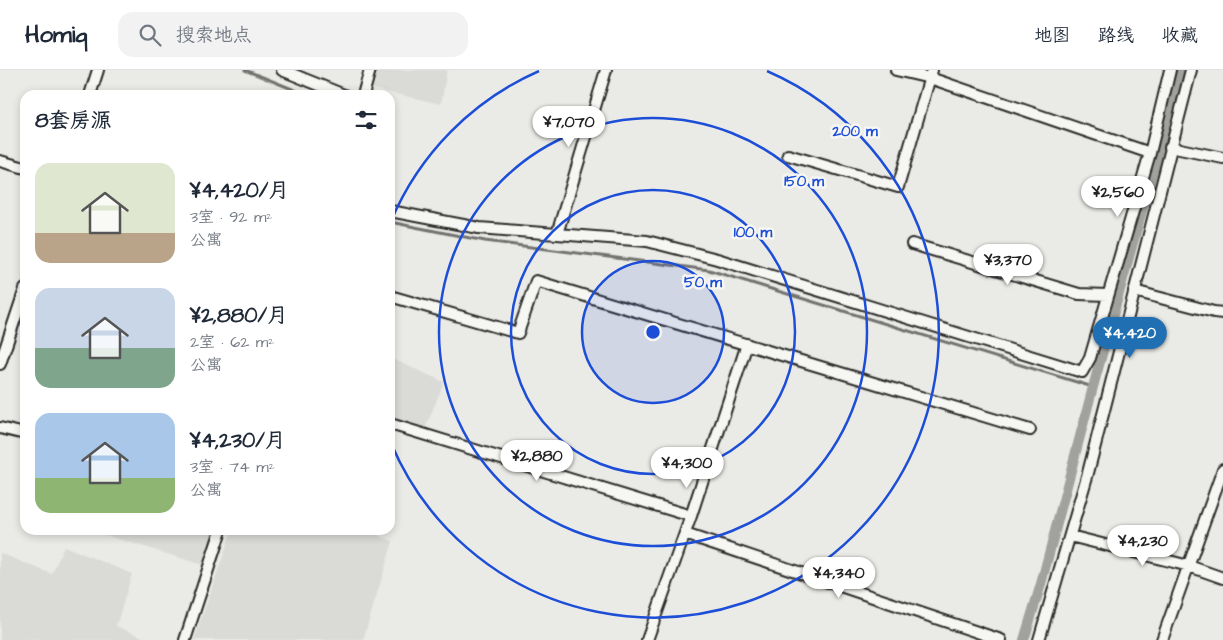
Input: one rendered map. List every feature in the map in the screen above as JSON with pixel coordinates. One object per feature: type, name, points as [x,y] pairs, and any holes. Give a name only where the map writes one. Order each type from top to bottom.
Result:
[{"type":"street","points":[[92,90],[98,70]]},
{"type":"street","points":[[282,70],[332,90]]},
{"type":"street","points":[[364,90],[370,70]]},
{"type":"street","points":[[557,234],[606,70]]},
{"type":"street","points":[[896,70],[931,74],[1150,153]]},
{"type":"street","points":[[395,212],[479,228],[646,241],[717,259],[1082,372],[1090,358],[1150,153],[1170,70]]},
{"type":"street","points":[[1039,640],[1088,474],[1190,70]]},
{"type":"street","points":[[788,155],[898,187],[931,74]]},
{"type":"street","points":[[1170,148],[1223,158]]},
{"type":"street","points":[[0,161],[20,167]]},
{"type":"street","points":[[912,244],[1079,294],[1108,295]]},
{"type":"street","points":[[395,297],[518,333],[536,281],[1030,430]]},
{"type":"street","points":[[1134,292],[1223,313]]},
{"type":"street","points":[[0,364],[20,304]]},
{"type":"street","points":[[647,640],[685,534],[747,344]]},
{"type":"street","points":[[395,426],[691,516]]},
{"type":"street","points":[[0,428],[20,433]]},
{"type":"street","points":[[1162,640],[1223,470]]},
{"type":"street","points":[[685,534],[1001,640]]},
{"type":"street","points":[[184,640],[219,535]]},
{"type":"street","points":[[1070,536],[1189,566],[1223,578]]},
{"type":"shaded area","points":[[370,70],[447,70],[441,104],[395,94],[395,90],[378,90],[365,87]]},
{"type":"shaded area","points":[[395,360],[444,382],[423,434],[395,425]]},
{"type":"shaded area","points":[[106,535],[214,535],[203,565]]},
{"type":"shaded area","points":[[230,535],[377,535],[393,541],[363,640],[194,640]]},
{"type":"shaded area","points":[[64,546],[132,574],[116,626],[145,638],[145,640],[0,640],[0,553],[52,574]]},
{"type":"waterway","points":[[245,70],[295,90]]},
{"type":"waterway","points":[[1024,640],[1041,584],[1093,387],[1181,70]]},
{"type":"waterway","points":[[395,223],[485,241],[709,270],[1093,387]]}]
